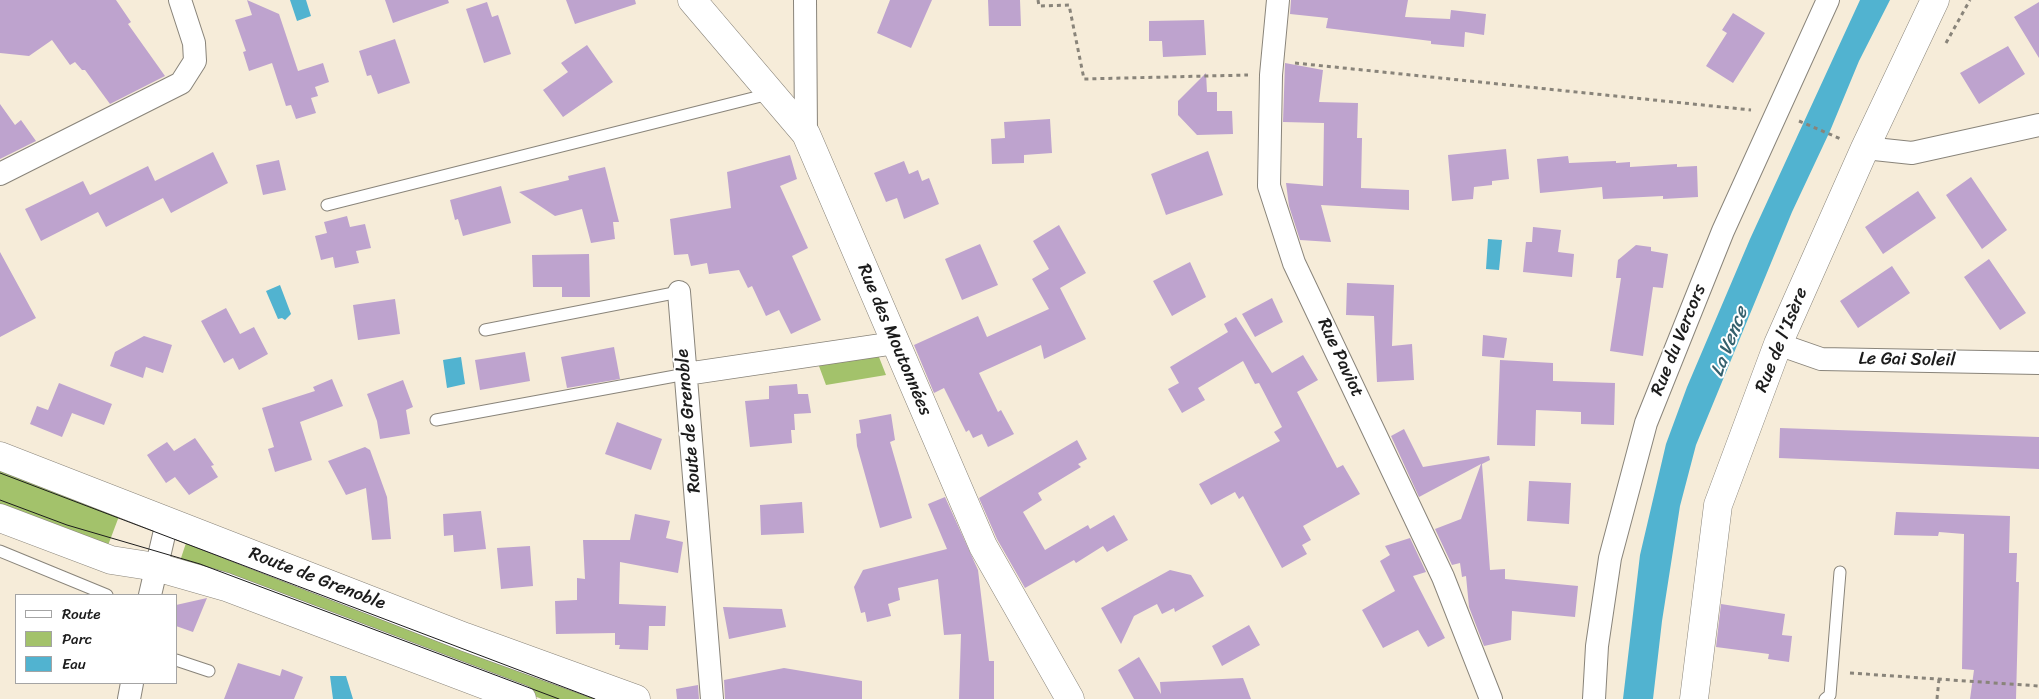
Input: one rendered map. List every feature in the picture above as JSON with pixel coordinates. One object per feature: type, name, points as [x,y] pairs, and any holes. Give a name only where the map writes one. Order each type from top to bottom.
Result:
[{"type":"street","points":[[0,174],[181,83],[195,61],[194,43],[180,0]]},
{"type":"street","name":"Rue des Moutonnées","points":[[692,0],[806,134],[983,546],[1070,699]]},
{"type":"street","points":[[805,0],[806,134]]},
{"type":"street","name":"Rue Paviot","points":[[1278,0],[1272,68],[1270,186],[1294,263],[1443,577],[1491,699]]},
{"type":"street","name":"Rue du Vercors","points":[[1594,699],[1597,646],[1610,558],[1646,423],[1722,231],[1780,114],[1828,0]]},
{"type":"street","name":"Rue de l'Isère","points":[[1694,699],[1718,505],[1778,344],[1865,148],[1935,0]]},
{"type":"street","points":[[1865,148],[1912,153],[2039,125]]},
{"type":"street","name":"Route de Grenoble","points":[[679,292],[712,699]]},
{"type":"street","points":[[686,374],[895,343]]},
{"type":"street","name":"Le Gai Soleil","points":[[1778,344],[1821,359],[2039,363]]},
{"type":"street","name":"Route de Grenoble","points":[[0,456],[465,637],[636,699]]},
{"type":"street","points":[[0,518],[111,560],[156,567],[226,587],[522,699]]},
{"type":"street","points":[[150,594],[167,522]]},
{"type":"street","points":[[129,699],[132,684]]},
{"type":"lane","points":[[327,205],[771,93]]},
{"type":"lane","points":[[485,330],[679,292]]},
{"type":"lane","points":[[436,420],[686,374]]},
{"type":"lane","points":[[0,551],[105,594]]},
{"type":"lane","points":[[1825,699],[1830,695],[1840,572]]},
{"type":"lane","points":[[178,661],[209,671]]},
{"type":"path","points":[[1038,0],[1039,6],[1070,5],[1084,79],[1272,68],[1780,114],[1838,139]]},
{"type":"path","points":[[1832,672],[2039,686]]},
{"type":"path","points":[[1938,699],[1939,679]]},
{"type":"green space","points":[[877,352],[886,375],[826,385],[816,358]]},
{"type":"green space","points":[[0,465],[121,511],[107,548],[0,508]]},
{"type":"green space","points":[[186,543],[610,699],[542,699],[185,565],[180,561]]},
{"type":"water","points":[[290,0],[306,0],[311,16],[297,21]]},
{"type":"water","name":"La Vence","points":[[1860,0],[1890,0],[1859,61],[1830,131],[1792,212],[1696,445],[1680,506],[1662,621],[1653,699],[1623,699],[1640,555],[1666,444],[1687,387],[1750,239]]},
{"type":"water","points":[[1488,239],[1502,240],[1499,270],[1486,269]]},
{"type":"water","points":[[280,285],[291,314],[285,320],[282,318],[278,319],[266,291]]},
{"type":"water","points":[[461,357],[465,384],[447,388],[443,360]]},
{"type":"water","points":[[330,676],[346,676],[353,699],[333,699]]},
{"type":"building","points":[[0,0],[116,0],[131,22],[128,24],[165,76],[110,104],[85,70],[82,70],[75,62],[70,65],[52,40],[29,56],[0,53]]},
{"type":"building","points":[[247,0],[279,14],[298,71],[323,63],[329,82],[315,87],[318,96],[311,98],[316,113],[296,119],[291,105],[286,106],[272,63],[249,71],[243,52],[246,51],[235,20],[252,15]]},
{"type":"building","points":[[385,0],[448,0],[449,3],[393,23]]},
{"type":"building","points":[[566,0],[635,0],[636,4],[575,24]]},
{"type":"building","points":[[890,0],[932,0],[911,48],[877,33]]},
{"type":"building","points":[[988,0],[1020,0],[1021,26],[989,26]]},
{"type":"building","points":[[1291,0],[1408,0],[1405,17],[1450,19],[1451,10],[1486,14],[1484,35],[1465,32],[1464,47],[1431,44],[1431,41],[1326,28],[1328,18],[1290,14]]},
{"type":"building","points":[[487,2],[492,17],[498,15],[511,54],[484,63],[466,9]]},
{"type":"building","points":[[2039,2],[2039,58],[2014,17]]},
{"type":"building","points":[[1733,13],[1765,33],[1733,83],[1706,66],[1727,33],[1722,30]]},
{"type":"building","points":[[1204,20],[1206,55],[1163,57],[1162,41],[1149,41],[1149,21]]},
{"type":"building","points":[[395,39],[410,83],[378,94],[371,75],[367,76],[359,51]]},
{"type":"building","points":[[587,45],[613,82],[563,117],[543,90],[568,72],[561,63]]},
{"type":"building","points":[[2008,46],[2025,74],[1979,104],[1960,73]]},
{"type":"building","points":[[1285,63],[1323,70],[1319,102],[1358,103],[1357,138],[1362,138],[1361,188],[1409,190],[1409,210],[1321,205],[1331,242],[1300,240],[1289,206],[1286,183],[1323,186],[1324,123],[1283,122]]},
{"type":"building","points":[[1206,73],[1207,92],[1217,92],[1217,111],[1232,111],[1233,134],[1197,135],[1178,115],[1178,101]]},
{"type":"building","points":[[0,104],[15,125],[21,120],[36,141],[0,159]]},
{"type":"building","points":[[1050,119],[1052,153],[1024,155],[1024,163],[992,164],[991,139],[1005,138],[1004,122]]},
{"type":"building","points":[[1506,149],[1509,179],[1492,181],[1492,185],[1474,187],[1473,199],[1452,201],[1448,155]]},
{"type":"building","points":[[1208,151],[1223,195],[1166,215],[1151,174]]},
{"type":"building","points":[[213,152],[228,183],[171,213],[163,198],[106,227],[98,212],[41,241],[25,209],[83,181],[90,195],[148,166],[155,181]]},
{"type":"building","points":[[790,155],[797,179],[780,186],[808,248],[792,256],[821,320],[791,334],[779,310],[766,316],[752,286],[748,288],[739,270],[709,274],[707,263],[691,266],[688,254],[674,255],[670,219],[731,208],[727,172]]},
{"type":"building","points":[[1568,156],[1569,163],[1616,161],[1616,163],[1630,162],[1630,167],[1677,164],[1677,167],[1697,166],[1698,197],[1663,199],[1663,196],[1603,199],[1602,187],[1540,193],[1537,159]]},
{"type":"building","points":[[279,160],[286,190],[263,195],[256,165]]},
{"type":"building","points":[[904,161],[909,174],[918,170],[922,181],[929,178],[939,204],[904,219],[897,198],[886,202],[874,173]]},
{"type":"building","points":[[605,167],[619,222],[613,222],[615,239],[591,243],[582,209],[555,216],[519,192],[569,180],[568,176]]},
{"type":"building","points":[[1971,177],[2007,230],[1982,249],[1946,195]]},
{"type":"building","points":[[501,186],[511,223],[463,236],[458,219],[455,220],[450,200]]},
{"type":"building","points":[[1918,191],[1936,218],[1883,254],[1865,227]]},
{"type":"building","points":[[347,216],[350,227],[365,224],[371,248],[356,251],[359,263],[335,268],[333,257],[321,260],[315,236],[327,233],[324,222]]},
{"type":"building","points":[[1059,225],[1086,273],[1060,288],[1086,339],[1044,359],[1041,345],[979,373],[998,412],[1001,410],[1014,434],[988,447],[982,434],[973,438],[969,430],[966,432],[944,388],[934,393],[914,345],[978,316],[987,337],[1049,309],[1032,279],[1049,269],[1033,241]]},
{"type":"building","points":[[1533,227],[1561,230],[1558,252],[1574,254],[1572,277],[1523,272],[1526,242],[1532,242]]},
{"type":"building","points":[[980,244],[998,285],[962,300],[945,259]]},
{"type":"building","points":[[1636,245],[1651,247],[1651,251],[1668,254],[1663,288],[1653,287],[1643,356],[1610,351],[1621,278],[1616,278],[1618,260]]},
{"type":"building","points":[[0,252],[36,318],[0,337]]},
{"type":"building","points":[[589,254],[590,297],[562,297],[562,287],[533,287],[532,255]]},
{"type":"building","points":[[1989,259],[2026,313],[2000,330],[1964,277]]},
{"type":"building","points":[[1190,262],[1206,297],[1172,316],[1153,281]]},
{"type":"building","points":[[1892,266],[1910,293],[1858,328],[1840,301]]},
{"type":"building","points":[[1347,283],[1394,285],[1392,346],[1412,344],[1414,380],[1377,382],[1374,316],[1346,315]]},
{"type":"building","points":[[1272,298],[1283,322],[1255,337],[1242,314]]},
{"type":"building","points":[[395,299],[400,334],[358,340],[353,305]]},
{"type":"building","points":[[226,308],[240,334],[254,327],[268,354],[239,370],[233,358],[224,363],[201,321]]},
{"type":"building","points":[[1236,317],[1272,373],[1303,355],[1318,380],[1297,392],[1337,468],[1343,465],[1360,494],[1303,526],[1311,540],[1302,545],[1307,554],[1282,568],[1243,496],[1239,499],[1235,492],[1211,505],[1199,484],[1280,441],[1274,432],[1282,427],[1259,383],[1255,384],[1243,361],[1198,388],[1205,400],[1182,413],[1168,389],[1179,383],[1170,367],[1228,332],[1224,324]]},
{"type":"building","points":[[1483,335],[1507,338],[1504,358],[1482,356]]},
{"type":"building","points":[[144,336],[172,345],[163,373],[146,367],[143,378],[110,366],[115,352]]},
{"type":"building","points":[[614,347],[620,379],[567,388],[561,357]]},
{"type":"building","points":[[525,352],[530,381],[480,390],[475,360]]},
{"type":"building","points":[[1500,360],[1553,363],[1553,381],[1615,383],[1614,425],[1581,424],[1581,412],[1536,410],[1535,446],[1497,445]]},
{"type":"building","points":[[332,379],[343,406],[300,422],[312,460],[275,472],[268,449],[274,447],[262,408],[315,391],[313,387]]},
{"type":"building","points":[[403,380],[413,407],[406,410],[410,434],[380,439],[377,421],[367,394]]},
{"type":"building","points":[[59,383],[112,404],[104,425],[72,413],[62,437],[30,424],[37,406],[48,410]]},
{"type":"building","points":[[797,384],[798,394],[808,394],[811,413],[794,414],[795,430],[791,430],[792,443],[750,447],[745,401],[769,399],[769,386]]},
{"type":"building","points":[[891,414],[895,440],[890,442],[912,518],[880,528],[857,446],[856,434],[861,433],[859,420]]},
{"type":"building","points":[[617,422],[662,439],[651,470],[605,454]]},
{"type":"building","points":[[1780,428],[2039,437],[2039,469],[1779,458]]},
{"type":"building","points":[[1404,429],[1423,467],[1489,456],[1490,460],[1482,464],[1490,570],[1505,569],[1505,579],[1578,586],[1575,617],[1512,611],[1511,640],[1484,646],[1469,607],[1466,576],[1462,577],[1460,563],[1452,565],[1435,529],[1461,519],[1481,464],[1419,497],[1391,436]]},
{"type":"building","points":[[195,438],[214,465],[211,466],[218,477],[189,495],[175,477],[166,483],[147,455],[167,442],[174,451]]},
{"type":"building","points":[[1077,440],[1087,459],[1078,464],[1081,467],[1038,493],[1042,500],[1023,512],[1045,550],[1088,525],[1090,529],[1114,515],[1128,540],[1107,552],[1103,546],[1076,563],[1074,560],[1025,588],[997,539],[979,498]]},
{"type":"building","points":[[365,447],[370,450],[387,497],[391,539],[372,540],[366,488],[346,495],[328,461]]},
{"type":"building","points":[[1529,481],[1571,483],[1569,524],[1527,521]]},
{"type":"building","points":[[945,497],[978,570],[989,661],[994,661],[994,699],[959,699],[961,634],[944,635],[938,579],[898,588],[900,600],[888,604],[891,616],[867,622],[865,612],[861,613],[854,587],[863,570],[947,549],[928,504]]},
{"type":"building","points":[[802,502],[804,533],[761,535],[760,505]]},
{"type":"building","points":[[481,511],[486,549],[454,552],[453,535],[444,536],[443,514]]},
{"type":"building","points":[[1896,512],[2010,516],[2009,553],[2017,553],[2016,582],[2019,582],[2016,699],[1970,699],[1974,670],[1962,669],[1964,534],[1939,532],[1938,536],[1894,535]]},
{"type":"building","points":[[635,514],[670,521],[666,538],[683,542],[678,573],[620,562],[619,604],[666,606],[665,626],[649,626],[648,650],[619,649],[620,645],[615,645],[615,633],[556,634],[555,601],[577,600],[577,578],[585,579],[583,540],[630,540]]},
{"type":"building","points":[[1410,538],[1426,572],[1413,576],[1445,638],[1428,647],[1418,630],[1383,648],[1362,610],[1395,591],[1380,561],[1390,555],[1385,546]]},
{"type":"building","points":[[530,546],[533,586],[501,589],[497,548]]},
{"type":"building","points":[[1170,570],[1191,575],[1204,596],[1175,612],[1174,608],[1162,614],[1157,604],[1134,616],[1121,644],[1101,608]]},
{"type":"building","points":[[207,598],[193,632],[178,627],[178,605]]},
{"type":"building","points":[[1721,604],[1785,614],[1782,635],[1792,636],[1789,662],[1768,659],[1769,654],[1716,647]]},
{"type":"building","points":[[723,607],[782,609],[786,627],[729,639]]},
{"type":"building","points":[[1249,625],[1260,645],[1222,666],[1212,646]]},
{"type":"building","points":[[1139,657],[1161,694],[1160,682],[1243,678],[1251,699],[1134,699],[1118,670]]},
{"type":"building","points":[[238,663],[280,676],[282,669],[303,677],[294,699],[224,699]]},
{"type":"building","points":[[784,668],[862,681],[862,699],[725,699],[724,680]]},
{"type":"building","points":[[698,685],[699,699],[677,699],[676,689]]},
{"type":"tram line","points":[[0,473],[595,699]]},
{"type":"tram line","points":[[0,500],[67,525],[200,564],[559,699]]}]
